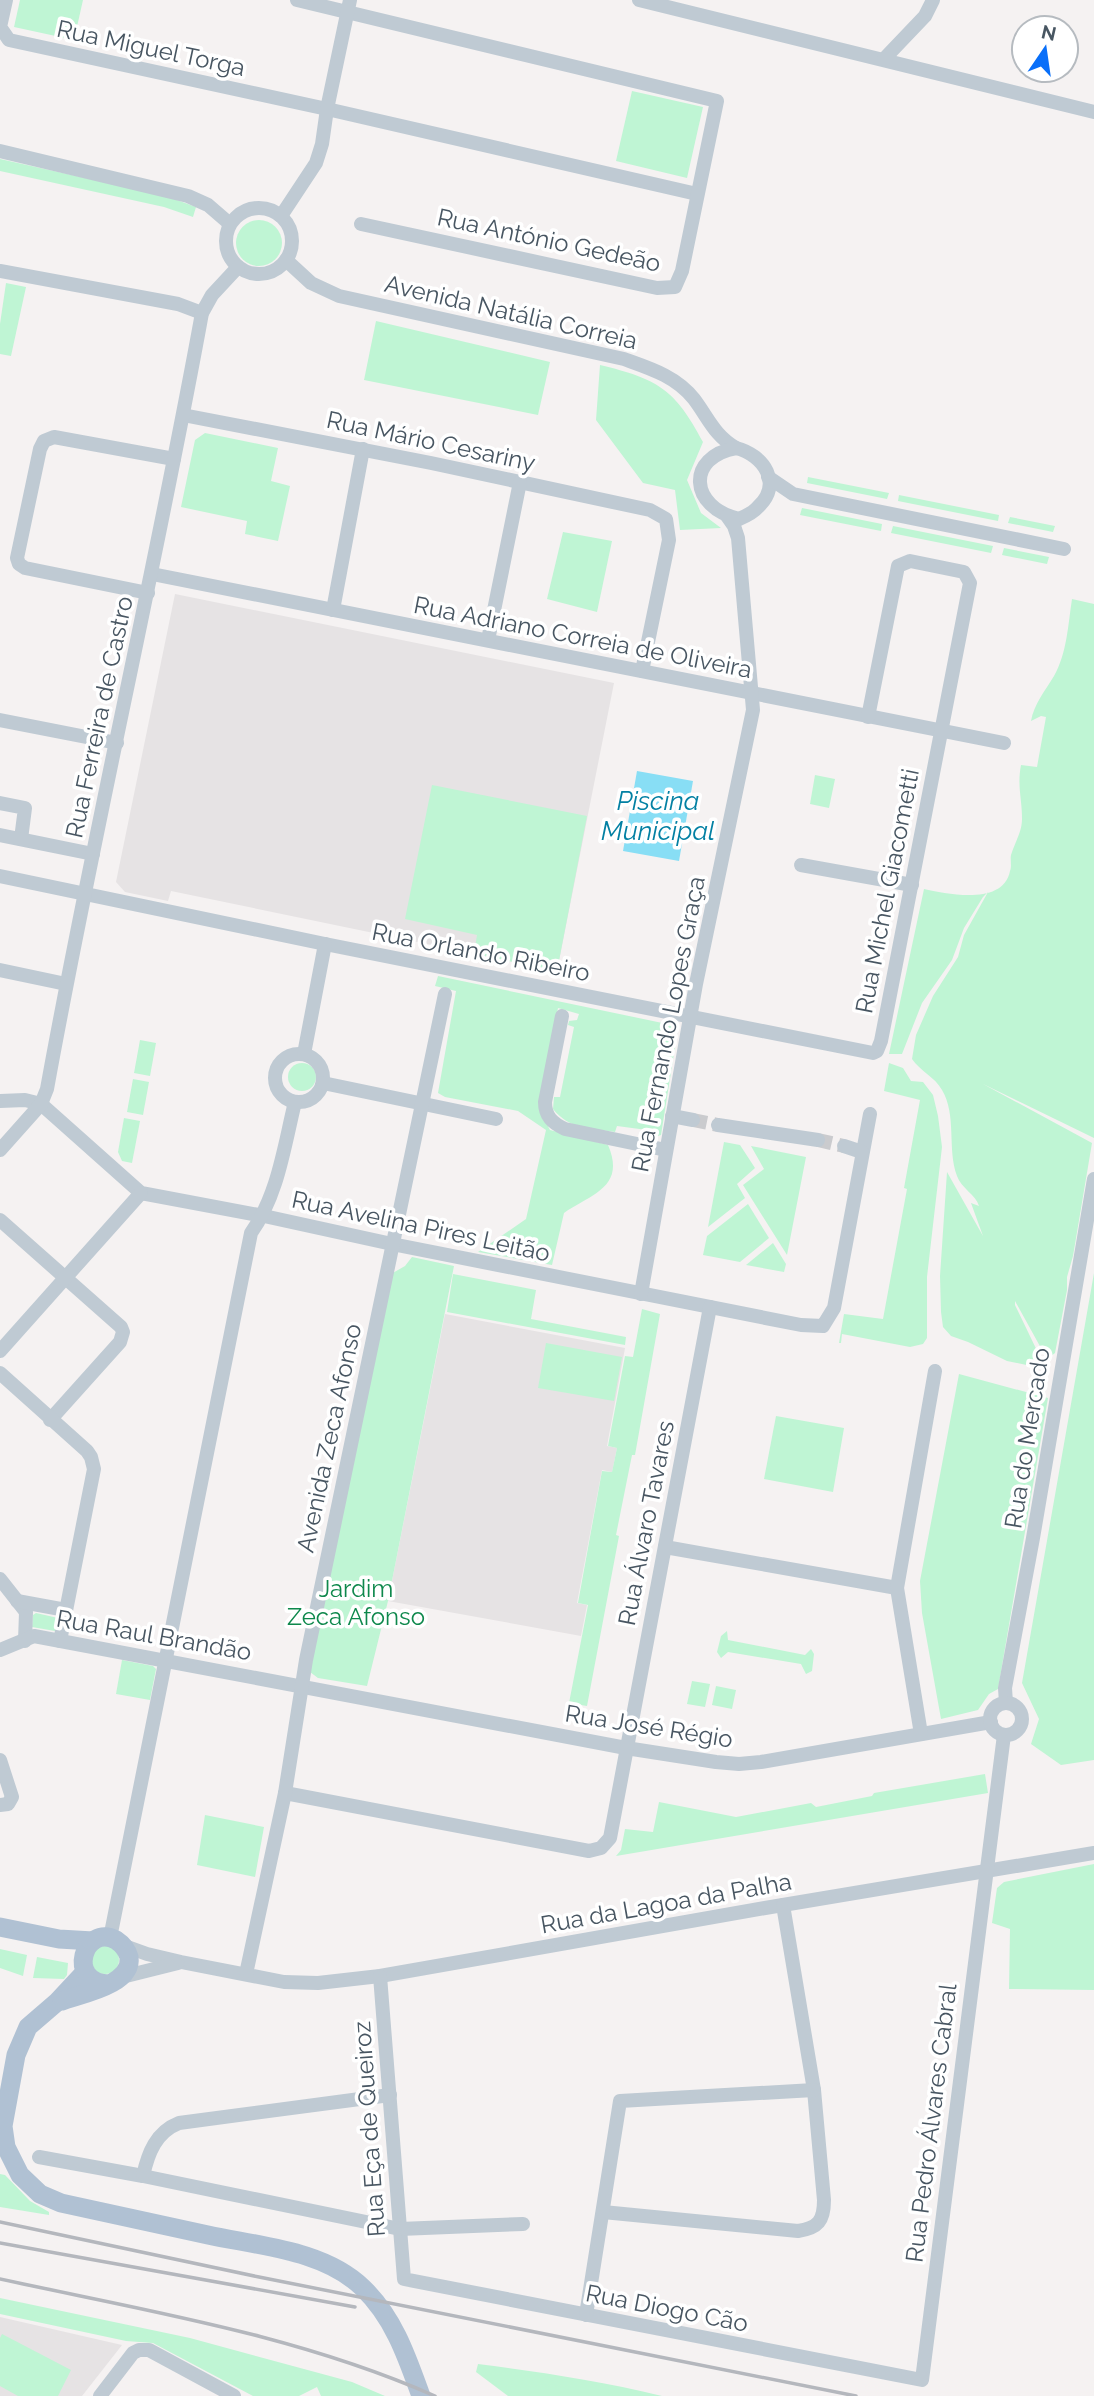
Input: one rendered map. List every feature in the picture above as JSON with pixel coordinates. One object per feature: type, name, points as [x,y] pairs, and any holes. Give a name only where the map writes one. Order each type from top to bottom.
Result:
[{"type":"main road","points":[[0,1927],[59,1939],[129,1958],[129,1965],[116,1980],[57,2002]]},
{"type":"main road","points":[[99,1951],[95,1982],[116,1980]]},
{"type":"main road","points":[[99,1951],[57,2002],[35,2018],[20,2040],[4,2121],[4,2141],[12,2161],[30,2186],[47,2198],[298,2255],[322,2263],[349,2277],[364,2289],[399,2336],[421,2396]]},
{"type":"street","name":"Rua Miguel Torga","points":[[6,0],[0,27],[9,40],[327,109],[697,194]]},
{"type":"street","points":[[297,0],[349,5],[717,101],[697,194]]},
{"type":"street","points":[[639,0],[687,6],[1094,112]]},
{"type":"street","points":[[884,59],[925,16],[933,0]]},
{"type":"street","points":[[281,216],[316,163],[349,5]]},
{"type":"street","points":[[0,151],[188,196],[208,205],[230,223]]},
{"type":"street","name":"Rua António Gedeão","points":[[362,224],[657,288],[675,287],[682,271],[697,194]]},
{"type":"street","points":[[254,208],[273,211],[281,216],[291,232],[292,242],[286,260],[279,268],[269,273],[258,274],[238,267],[225,242],[230,223],[237,216],[254,208]]},
{"type":"street","name":"Avenida Natália Correia","points":[[286,260],[311,283],[339,296],[624,359],[665,374],[692,397],[722,440],[736,449]]},
{"type":"street","name":"Rua Ferreira de Castro","points":[[0,1150],[41,1104],[47,1088],[66,984],[152,574],[202,313],[222,284],[238,267]]},
{"type":"street","points":[[0,271],[177,304],[202,313]]},
{"type":"street","name":"Rua Mário Cesariny","points":[[183,415],[363,449],[650,510],[666,519],[669,540],[642,671]]},
{"type":"street","points":[[712,426],[715,444],[712,457]]},
{"type":"street","points":[[148,593],[25,568],[19,564],[17,558],[44,441],[54,437],[174,459]]},
{"type":"street","points":[[333,610],[363,449]]},
{"type":"street","points":[[738,538],[756,509],[768,489],[768,477],[765,466],[757,457],[748,451],[736,449],[722,451],[712,457],[705,466],[700,486],[707,503],[726,516],[739,519],[756,509],[776,497],[793,494],[1064,549]]},
{"type":"street","points":[[768,477],[793,494]]},
{"type":"street","points":[[488,640],[520,482]]},
{"type":"street","name":"Rua Fernando Lopes Graça","points":[[641,1294],[690,1017],[753,710],[738,538],[734,526],[726,516]]},
{"type":"street","name":"Rua Michel Giacometti","points":[[868,716],[898,566],[910,561],[961,570],[970,583],[942,730],[881,1041],[877,1051],[868,1054]]},
{"type":"street","name":"Rua Adriano Correia de Oliveira","points":[[152,574],[1004,744]]},
{"type":"street","points":[[0,720],[117,743]]},
{"type":"street","points":[[0,803],[25,808],[21,839]]},
{"type":"street","points":[[0,835],[93,854]]},
{"type":"street","points":[[801,865],[912,885]]},
{"type":"street","name":"Rua Orlando Ribeiro","points":[[0,876],[868,1054]]},
{"type":"street","points":[[304,1054],[325,944]]},
{"type":"street","points":[[0,970],[66,984]]},
{"type":"street","name":"Avenida Zeca Afonso","points":[[246,1974],[285,1793],[302,1686],[445,994]]},
{"type":"street","points":[[562,1016],[545,1102],[545,1110],[551,1121],[565,1129],[666,1150]]},
{"type":"street","points":[[304,1054],[316,1060],[321,1067],[323,1083],[318,1094],[311,1100],[295,1102],[284,1097],[278,1090],[275,1074],[281,1062],[288,1057],[304,1054]]},
{"type":"street","points":[[323,1083],[496,1119]]},
{"type":"street","points":[[0,1101],[25,1100],[41,1104],[141,1193],[0,1351]]},
{"type":"street","points":[[99,1951],[167,1660],[251,1233],[264,1216],[272,1196],[295,1102]]},
{"type":"street","points":[[844,1146],[862,1152],[870,1114]]},
{"type":"street","points":[[672,1116],[693,1120]]},
{"type":"street","points":[[718,1125],[818,1140]]},
{"type":"street","name":"Rua Avelina Pires Leitão","points":[[141,1193],[641,1294],[801,1325],[823,1326],[834,1308],[862,1152]]},
{"type":"street","name":"Rua do Mercado","points":[[1006,1703],[1005,1688],[1094,1180]]},
{"type":"street","points":[[0,1220],[121,1327],[123,1337],[120,1342],[50,1420]]},
{"type":"street","name":"Rua Álvaro Tavares","points":[[285,1793],[589,1851],[601,1848],[610,1838],[710,1307]]},
{"type":"street","points":[[921,1734],[897,1588],[935,1371]]},
{"type":"street","points":[[0,1373],[87,1451],[93,1463],[61,1641]]},
{"type":"street","points":[[665,1547],[897,1588]]},
{"type":"street","points":[[0,1579],[26,1612],[25,1641]]},
{"type":"street","points":[[17,1601],[66,1611]]},
{"type":"street","name":"Rua Raul Brandão","points":[[0,1650],[34,1636],[302,1686]]},
{"type":"street","name":"Rua José Régio","points":[[302,1686],[626,1748],[739,1764],[991,1722]]},
{"type":"street","points":[[1006,1703],[1016,1706],[1022,1720],[1018,1729],[1004,1735],[995,1730],[991,1716],[996,1707],[1006,1703]]},
{"type":"street","points":[[986,1871],[1004,1735]]},
{"type":"street","points":[[0,1760],[12,1797],[8,1804],[0,1805]]},
{"type":"street","name":"Rua da Lagoa da Palha","points":[[99,1951],[148,1954],[284,1982],[318,1983],[380,1976],[1094,1853]]},
{"type":"street","name":"Rua Pedro Álvares Cabral","points":[[922,2380],[986,1871]]},
{"type":"street","points":[[603,2212],[797,2231],[811,2229],[824,2213],[814,2091],[783,1905]]},
{"type":"street","points":[[116,1980],[181,1962]]},
{"type":"street","name":"Rua Eça de Queiroz","points":[[380,1976],[404,2279]]},
{"type":"street","points":[[586,2315],[620,2101],[814,2091]]},
{"type":"street","points":[[142,2176],[147,2158],[157,2139],[179,2123],[390,2095]]},
{"type":"street","points":[[39,2157],[400,2229],[523,2224]]},
{"type":"street","name":"Rua Diogo Cão","points":[[404,2279],[922,2380]]},
{"type":"street","points":[[100,2396],[133,2353],[139,2350],[149,2350],[234,2396]]},
{"type":"shaded area","points":[[175,594],[614,683],[557,971],[171,891],[168,901],[125,892],[116,882]]},
{"type":"shaded area","points":[[445,1314],[625,1348],[607,1446],[617,1448],[612,1472],[602,1470],[577,1603],[587,1605],[581,1636],[388,1601]]},
{"type":"shaded area","points":[[0,2317],[122,2345],[82,2396],[0,2396]]},
{"type":"green space","points":[[20,0],[83,0],[74,40],[14,27]]},
{"type":"green space","points":[[632,91],[703,107],[687,178],[616,161]]},
{"type":"green space","points":[[0,159],[166,196],[196,207],[193,217],[164,207],[0,171]]},
{"type":"green space","points":[[259,220],[275,227],[282,243],[275,259],[259,266],[243,259],[236,243],[243,227]]},
{"type":"green space","points":[[6,283],[26,287],[11,356],[0,354],[0,324]]},
{"type":"green space","points":[[376,321],[550,362],[538,415],[364,380]]},
{"type":"green space","points":[[600,365],[637,375],[651,382],[663,389],[683,410],[703,442],[687,480],[701,513],[721,528],[680,530],[675,490],[643,483],[596,420]]},
{"type":"green space","points":[[205,433],[278,448],[271,481],[290,486],[278,541],[245,534],[247,521],[181,507],[195,440]]},
{"type":"green space","points":[[808,477],[889,493],[887,499],[807,483]]},
{"type":"green space","points":[[899,495],[999,515],[998,521],[898,501]]},
{"type":"green space","points":[[802,508],[882,524],[881,531],[800,515]]},
{"type":"green space","points":[[1010,517],[1055,526],[1053,532],[1008,523]]},
{"type":"green space","points":[[893,526],[993,546],[991,553],[891,533]]},
{"type":"green space","points":[[563,532],[612,541],[597,612],[547,599]]},
{"type":"green space","points":[[1004,548],[1049,557],[1047,564],[1002,555]]},
{"type":"green space","points":[[1072,599],[1094,604],[1094,1138],[983,1084],[1092,1143],[1055,1353],[1047,1359],[1015,1301],[1042,1361],[1036,1367],[1007,1361],[951,1336],[943,1327],[940,1276],[947,1172],[983,1236],[971,1203],[979,1206],[959,1180],[954,1166],[947,1100],[939,1085],[912,1059],[916,1035],[933,996],[958,957],[964,935],[988,893],[1005,882],[1011,869],[1011,855],[1022,824],[1019,779],[1021,765],[1037,767],[1046,717],[1041,716],[1031,721],[1032,715],[1062,658]]},
{"type":"green space","points":[[815,775],[835,779],[829,808],[810,804]]},
{"type":"green space","points":[[432,785],[587,816],[557,971],[474,954],[477,935],[405,919]]},
{"type":"green space","points":[[924,889],[960,895],[987,893],[964,928],[952,960],[922,1003],[902,1054],[889,1054]]},
{"type":"green space","points":[[438,976],[678,1028],[661,1135],[649,1139],[647,1130],[617,1126],[615,1132],[581,1127],[566,1121],[553,1109],[554,1097],[560,1097],[574,1027],[568,1025],[569,1021],[577,1020],[579,1014],[558,1008],[540,1104],[543,1117],[550,1130],[608,1145],[613,1171],[603,1188],[564,1213],[552,1265],[478,1252],[526,1219],[546,1130],[518,1111],[445,1097],[438,1093],[456,991],[435,986]]},
{"type":"green space","points":[[140,1040],[156,1043],[150,1076],[134,1073]]},
{"type":"green space","points":[[302,1063],[312,1067],[316,1077],[312,1087],[302,1091],[292,1087],[288,1077],[292,1067]]},
{"type":"green space","points":[[889,1063],[903,1068],[911,1081],[923,1082],[933,1095],[942,1147],[927,1277],[927,1338],[923,1344],[910,1347],[842,1334],[839,1343],[844,1314],[883,1319],[907,1189],[904,1188],[920,1100],[884,1091]]},
{"type":"green space","points":[[133,1079],[149,1082],[143,1115],[127,1112]]},
{"type":"green space","points":[[124,1118],[140,1121],[132,1163],[122,1161],[118,1152]]},
{"type":"green space","points":[[724,1142],[740,1145],[755,1168],[737,1184],[745,1198],[708,1227]]},
{"type":"green space","points":[[751,1146],[806,1157],[787,1255],[743,1185],[764,1169]]},
{"type":"green space","points":[[748,1204],[769,1238],[740,1262],[703,1255],[707,1236]]},
{"type":"green space","points":[[773,1243],[786,1264],[784,1272],[746,1265]]},
{"type":"green space","name":"Jardim Zeca Afonso","points":[[412,1257],[454,1266],[388,1601],[367,1686],[318,1678],[310,1672],[391,1274],[405,1266]]},
{"type":"green space","points":[[1094,1273],[1094,1760],[1061,1765],[1031,1744],[1039,1719],[1022,1683]]},
{"type":"green space","points":[[453,1274],[536,1290],[531,1319],[626,1337],[625,1345],[447,1312]]},
{"type":"green space","points":[[642,1309],[660,1314],[635,1455],[632,1455],[616,1535],[619,1536],[587,1706],[569,1703],[588,1605],[578,1603],[602,1471],[612,1472],[617,1448],[608,1446],[625,1356],[633,1357]]},
{"type":"green space","points":[[546,1343],[622,1357],[614,1401],[538,1388]]},
{"type":"green space","points":[[959,1374],[1048,1398],[998,1689],[989,1694],[978,1710],[941,1719],[922,1613],[920,1581]]},
{"type":"green space","points":[[776,1416],[844,1428],[833,1492],[764,1479]]},
{"type":"green space","points":[[36,1613],[58,1618],[55,1631],[32,1627],[33,1615]]},
{"type":"green space","points":[[727,1631],[728,1640],[805,1655],[811,1649],[814,1654],[812,1671],[806,1674],[801,1664],[728,1652],[721,1658],[717,1652],[721,1636]]},
{"type":"green space","points":[[122,1660],[153,1666],[156,1669],[150,1700],[116,1694]]},
{"type":"green space","points":[[692,1681],[710,1684],[705,1707],[687,1704]]},
{"type":"green space","points":[[716,1686],[736,1690],[732,1709],[712,1705]]},
{"type":"green space","points":[[985,1774],[988,1793],[616,1856],[621,1850],[625,1829],[653,1832],[659,1802],[736,1817],[811,1803],[816,1807],[872,1796],[874,1793]]},
{"type":"green space","points":[[205,1815],[264,1827],[255,1877],[197,1865]]},
{"type":"green space","points":[[1094,1864],[1094,1990],[1009,1989],[1010,1929],[992,1923],[997,1888],[1004,1882]]},
{"type":"green space","points":[[105,1946],[115,1950],[119,1960],[115,1970],[105,1974],[95,1970],[91,1960],[95,1950]]},
{"type":"green space","points":[[0,1949],[27,1955],[23,1976],[0,1968]]},
{"type":"green space","points":[[37,1957],[68,1963],[67,1975],[64,1979],[33,1978]]},
{"type":"green space","points":[[0,2174],[5,2175],[30,2201],[49,2212],[49,2215],[0,2207]]},
{"type":"green space","points":[[0,2298],[190,2338],[352,2382],[385,2396],[321,2396],[317,2387],[299,2396],[253,2396],[153,2343],[126,2341],[0,2314]]},
{"type":"green space","points":[[2,2334],[71,2370],[58,2396],[18,2396],[0,2386]]},
{"type":"green space","points":[[478,2364],[570,2377],[662,2396],[508,2396],[476,2372]]},
{"type":"water","name":"Piscina Municipal","points":[[637,771],[693,781],[679,861],[623,851]]},
{"type":"tunnel","points":[[693,1120],[718,1125]]},
{"type":"tunnel","points":[[818,1140],[844,1146]]},
{"type":"railway","points":[[0,2222],[259,2277],[856,2396]]},
{"type":"railway","points":[[0,2243],[355,2307]]},
{"type":"railway","points":[[0,2279],[166,2314],[275,2341],[329,2356],[435,2396]]}]
